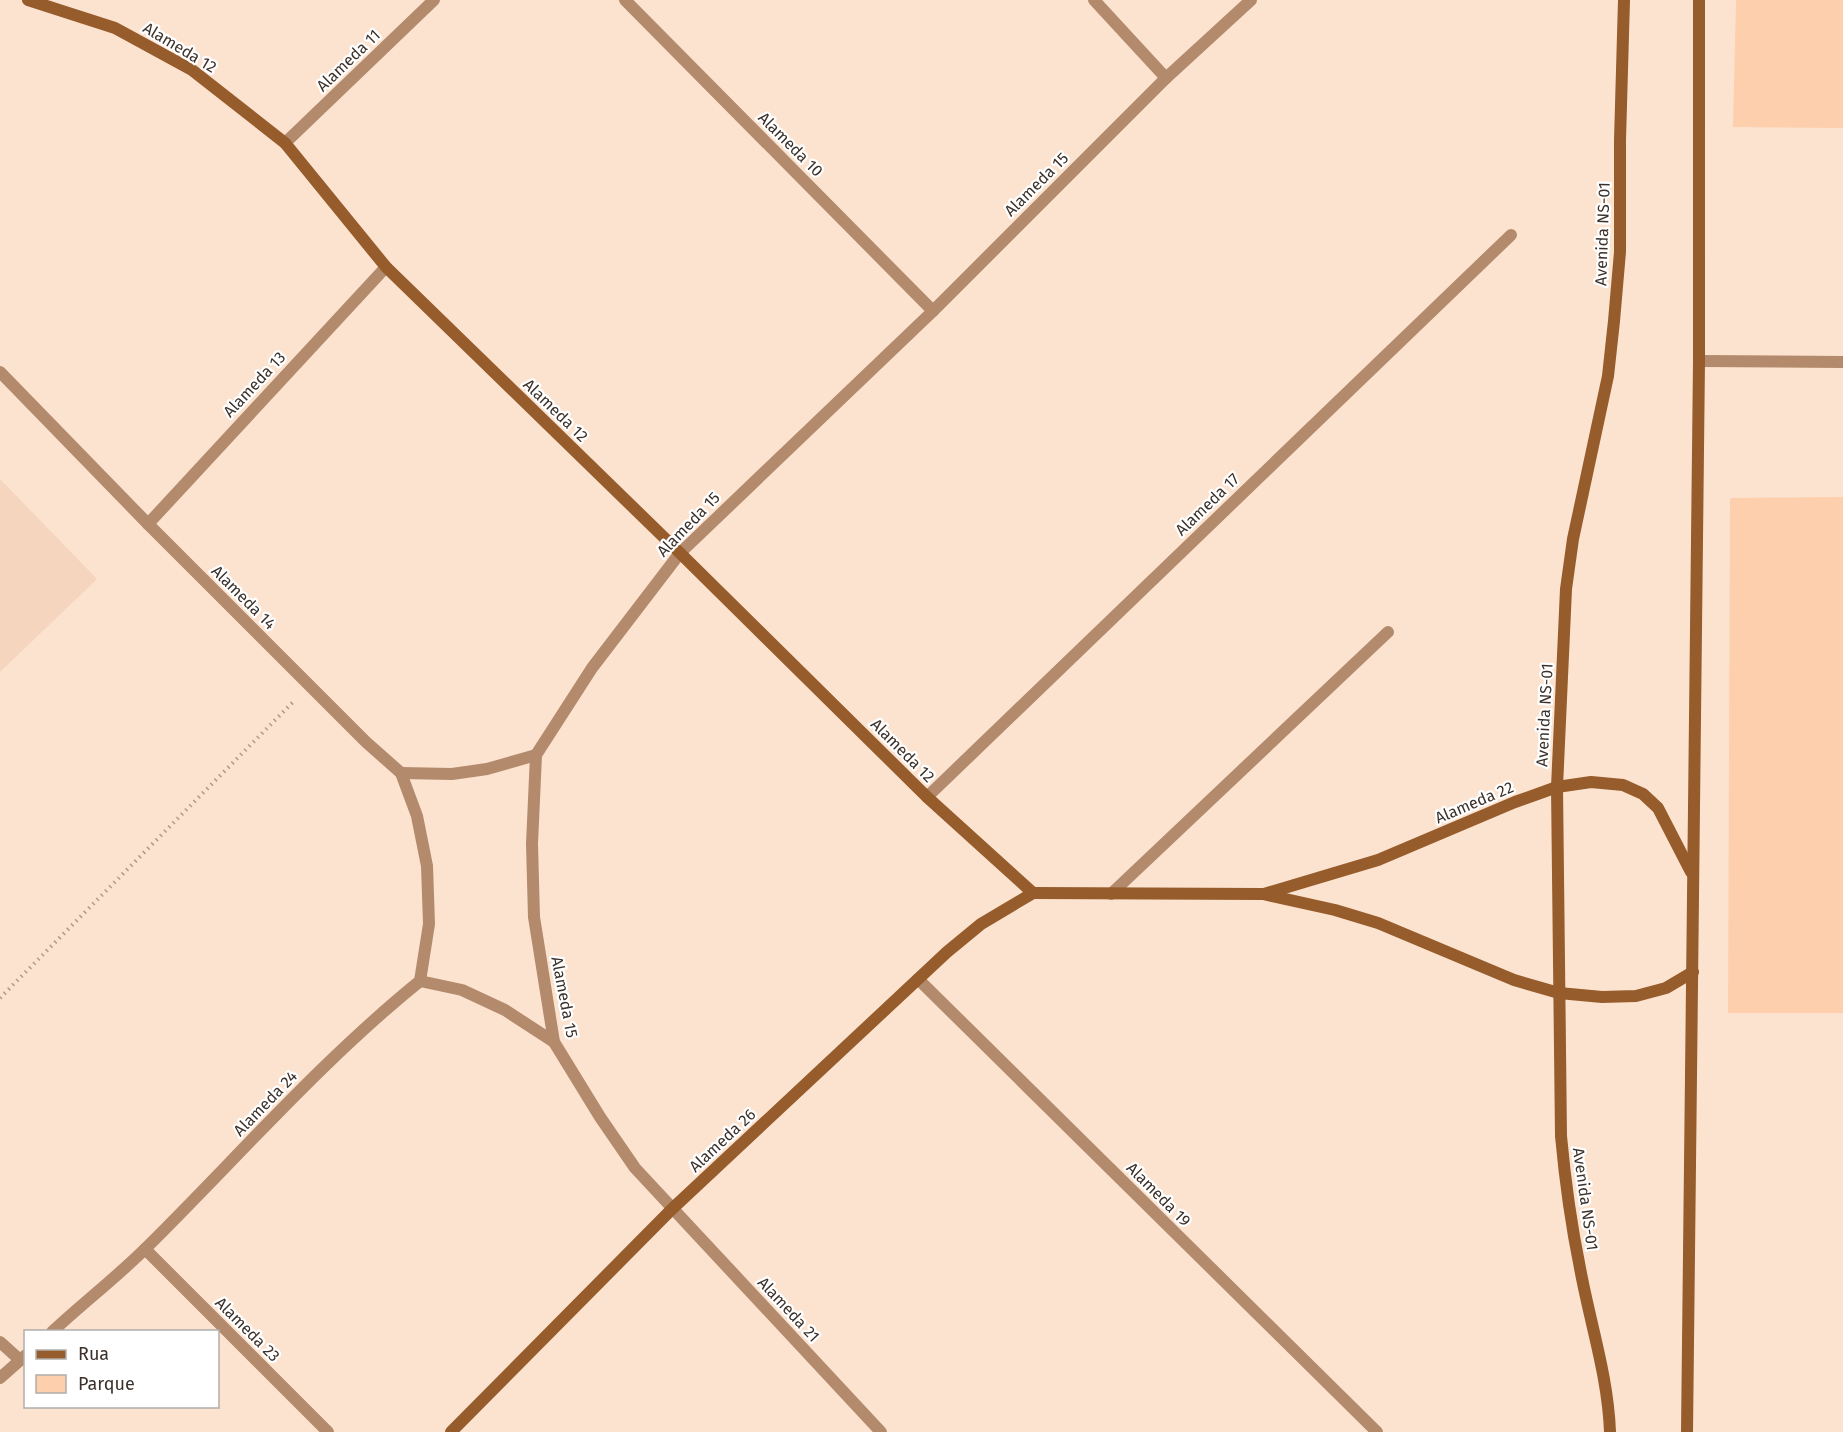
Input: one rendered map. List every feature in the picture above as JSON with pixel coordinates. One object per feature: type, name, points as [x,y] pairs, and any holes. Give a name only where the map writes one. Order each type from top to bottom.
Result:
[{"type":"street","name":"Alameda 12","points":[[28,0],[115,28],[192,70],[285,143],[386,267],[927,797],[1033,893]]},
{"type":"street","name":"Alameda 11","points":[[285,143],[434,0]]},
{"type":"street","name":"Alameda 10","points":[[625,0],[933,311]]},
{"type":"street","points":[[1094,0],[1166,78]]},
{"type":"street","name":"Alameda 15","points":[[672,1209],[635,1168],[600,1117],[554,1042],[534,917],[532,844],[536,755],[592,668],[680,553],[933,311],[1166,78],[1251,0]]},
{"type":"street","name":"Avenida NS-01","points":[[1610,1432],[1604,1377],[1580,1269],[1565,1177],[1561,1136],[1557,787],[1566,590],[1572,539],[1608,376],[1620,252],[1624,0]]},
{"type":"street","points":[[1687,1432],[1699,361],[1699,0]]},
{"type":"street","name":"Alameda 17","points":[[927,797],[1511,236]]},
{"type":"street","name":"Alameda 13","points":[[147,524],[386,267]]},
{"type":"street","points":[[1699,361],[1843,362]]},
{"type":"street","name":"Alameda 14","points":[[0,372],[147,524],[366,742],[401,773],[417,816],[428,866],[429,924],[420,981]]},
{"type":"street","points":[[1111,894],[1389,632]]},
{"type":"street","points":[[401,773],[452,774],[487,768],[536,755]]},
{"type":"street","name":"Alameda 22","points":[[1263,894],[1378,860],[1557,787],[1591,782],[1623,785],[1643,794],[1658,808],[1693,875]]},
{"type":"street","name":"Alameda 22","points":[[1033,893],[1263,894],[1335,910],[1378,923],[1514,980],[1559,993],[1602,998],[1636,996],[1666,988],[1693,972]]},
{"type":"street","name":"Alameda 26","points":[[452,1432],[672,1209],[947,952],[981,924],[1033,893]]},
{"type":"street","name":"Alameda 19","points":[[918,979],[1377,1432]]},
{"type":"street","points":[[420,981],[462,990],[473,995],[505,1010],[554,1042]]},
{"type":"street","name":"Alameda 24","points":[[54,1330],[145,1249],[337,1053],[381,1012],[420,981]]},
{"type":"street","name":"Alameda 21","points":[[672,1209],[881,1432]]},
{"type":"street","name":"Alameda 23","points":[[145,1249],[328,1432]]},
{"type":"street","points":[[0,1342],[23,1357],[0,1377]]},
{"type":"path","points":[[0,998],[309,685]]},
{"type":"shaded area","points":[[0,479],[97,579],[0,672]]},
{"type":"green space","points":[[1736,0],[1843,0],[1843,128],[1733,127]]},
{"type":"green space","points":[[1843,497],[1843,1013],[1728,1013],[1730,498]]}]
